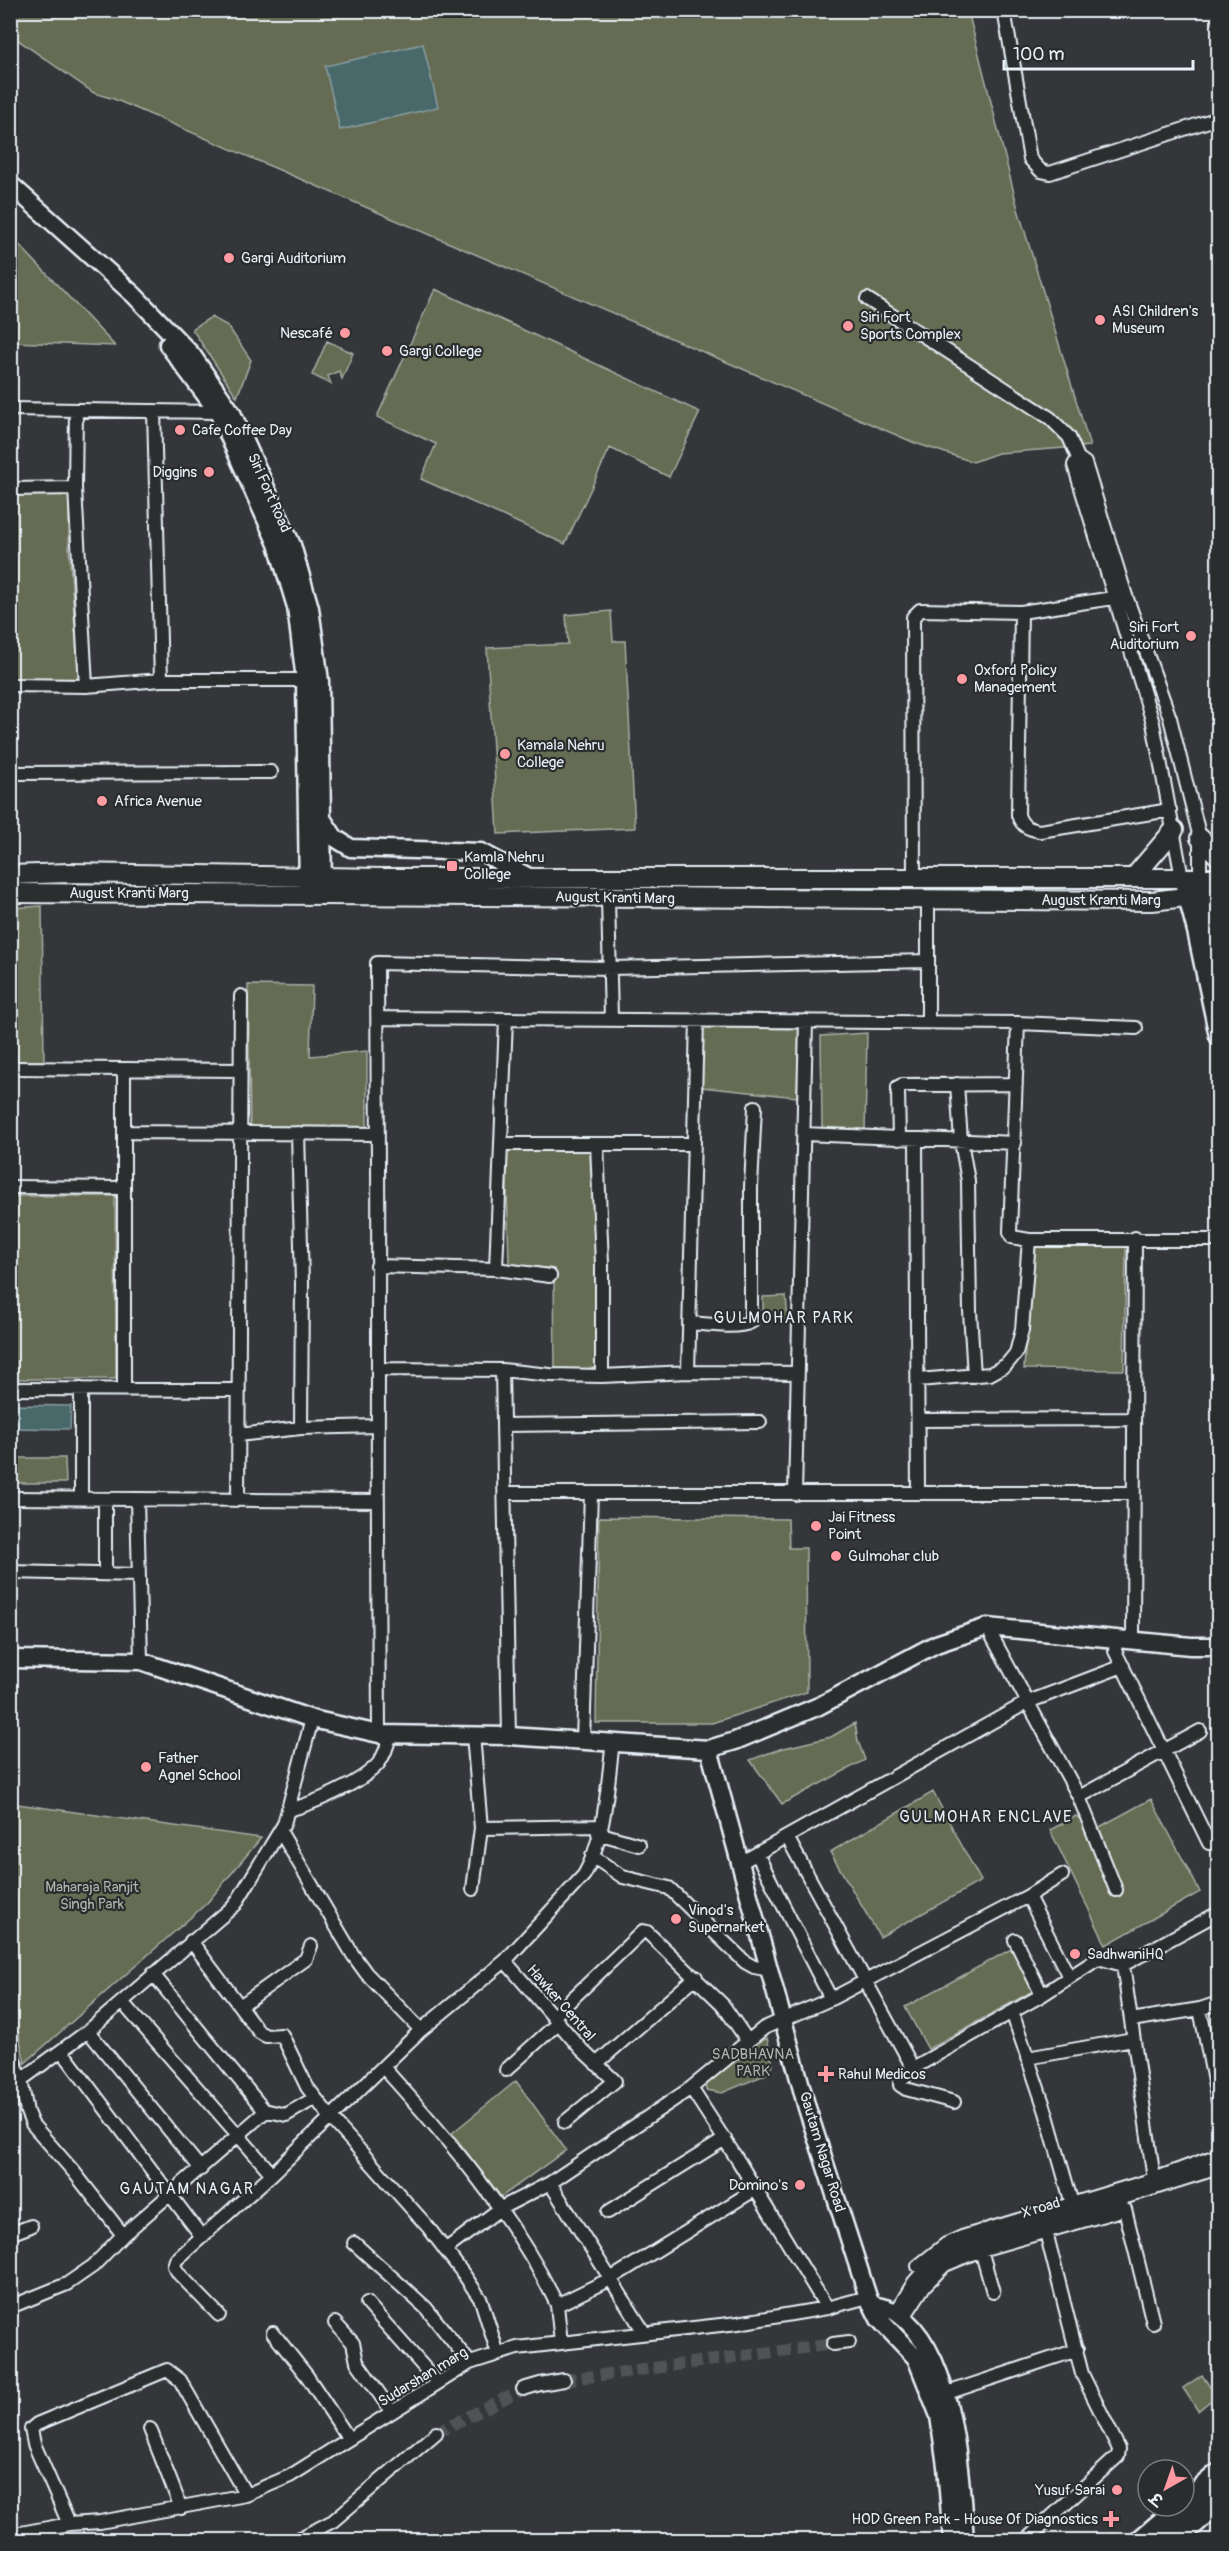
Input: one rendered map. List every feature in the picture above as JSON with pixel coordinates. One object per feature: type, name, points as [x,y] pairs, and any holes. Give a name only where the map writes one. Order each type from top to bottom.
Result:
[{"type":"highway","points":[[1196,2494],[1218,2475]]},
{"type":"highway","points":[[1174,2541],[1218,2502]]},
{"type":"highway","points":[[1142,2541],[1168,2518]]},
{"type":"main road","points":[[1134,877],[1174,830]]},
{"type":"main road","points":[[1200,838],[1218,856]]},
{"type":"main road","name":"August Kranti Marg","points":[[10,875],[69,873],[608,898],[1152,901],[1206,889]]},
{"type":"main road","name":"August Kranti Marg","points":[[10,893],[531,878],[1134,877],[1182,878],[1206,889]]},
{"type":"street","points":[[1004,10],[1030,159],[1041,171],[1050,173],[1218,118]]},
{"type":"street","name":"Siri Fort Road","points":[[10,184],[134,295],[184,347],[232,413],[292,545],[310,608],[320,681],[323,819],[316,885]]},
{"type":"street","name":"Siri Fort Road","points":[[10,197],[119,295],[177,355],[218,412],[277,544],[296,608],[305,680],[316,885]]},
{"type":"street","points":[[867,299],[1050,418],[1069,437],[1078,458],[1085,463],[1153,723],[1182,878]]},
{"type":"street","points":[[10,409],[218,412]]},
{"type":"street","points":[[76,410],[75,488],[86,686]]},
{"type":"street","points":[[154,411],[161,680]]},
{"type":"street","points":[[10,489],[75,488]]},
{"type":"street","points":[[914,879],[912,617],[920,610],[1021,612],[1120,597]]},
{"type":"street","points":[[1120,597],[1170,718],[1200,838],[1218,968]]},
{"type":"street","points":[[1021,612],[1018,815],[1020,822],[1028,828],[1040,831],[1170,810]]},
{"type":"street","points":[[10,685],[86,686],[161,680],[305,680]]},
{"type":"street","points":[[10,773],[271,772]]},
{"type":"street","points":[[323,819],[335,838],[351,848],[481,852],[531,878]]},
{"type":"street","points":[[1206,889],[1218,1036]]},
{"type":"street","points":[[608,898],[611,1019]]},
{"type":"street","points":[[928,900],[928,1022]]},
{"type":"street","points":[[288,1810],[302,1807],[364,1776],[387,1750],[378,1501],[377,963],[609,968],[928,961]]},
{"type":"street","points":[[238,1500],[241,996]]},
{"type":"street","points":[[378,1018],[1018,1023],[1136,1028]]},
{"type":"street","points":[[496,1269],[506,1019]]},
{"type":"street","points":[[688,1372],[697,1020]]},
{"type":"street","points":[[795,1494],[806,1021]]},
{"type":"street","points":[[1018,1023],[1010,1232],[1012,1237],[1029,1240],[1135,1238],[1218,1240]]},
{"type":"street","points":[[10,1068],[239,1070]]},
{"type":"street","points":[[124,1069],[124,1389]]},
{"type":"street","points":[[957,1084],[968,1180],[970,1311],[974,1376]]},
{"type":"street","points":[[899,1139],[898,1087],[902,1085],[1016,1084]]},
{"type":"street","points":[[689,1323],[734,1325],[751,1322],[751,1187],[755,1107]]},
{"type":"street","points":[[124,1132],[378,1134]]},
{"type":"street","points":[[298,1133],[302,1283],[301,1428]]},
{"type":"street","points":[[804,1134],[1015,1143]]},
{"type":"street","points":[[916,1140],[918,1493]]},
{"type":"street","points":[[502,1144],[694,1144]]},
{"type":"street","points":[[597,1144],[602,1264],[602,1376]]},
{"type":"street","points":[[10,1187],[124,1188]]},
{"type":"street","points":[[1133,1640],[1135,1238]]},
{"type":"street","points":[[918,1380],[990,1374],[1006,1365],[1016,1353],[1022,1330],[1029,1240]]},
{"type":"street","points":[[377,1266],[496,1269],[550,1276]]},
{"type":"street","points":[[378,1369],[502,1370],[550,1375],[602,1376],[688,1372],[798,1373]]},
{"type":"street","points":[[502,1370],[508,1736]]},
{"type":"street","points":[[10,1389],[238,1390]]},
{"type":"street","points":[[81,1389],[81,1499]]},
{"type":"street","points":[[918,1420],[1134,1419]]},
{"type":"street","points":[[504,1425],[760,1422]]},
{"type":"street","points":[[238,1435],[301,1428],[378,1426]]},
{"type":"street","points":[[504,1493],[1133,1493]]},
{"type":"street","points":[[583,1741],[591,1493]]},
{"type":"street","points":[[10,1498],[378,1501]]},
{"type":"street","points":[[105,1499],[105,1574]]},
{"type":"street","points":[[137,1499],[141,1661]]},
{"type":"street","points":[[10,1572],[138,1575]]},
{"type":"street","points":[[10,1659],[141,1661],[312,1719],[385,1734],[508,1736],[709,1749],[735,1741],[819,1706],[936,1644],[987,1627],[1191,1646],[1218,1646]]},
{"type":"street","points":[[987,1627],[1078,1797],[1116,1890]]},
{"type":"street","points":[[1116,1638],[1115,1651],[1209,1843]]},
{"type":"street","points":[[740,1863],[1028,1702],[1123,1666]]},
{"type":"street","points":[[16,2082],[88,2031],[235,1905],[280,1831],[288,1810],[312,1719]]},
{"type":"street","points":[[1078,1797],[1200,1731]]},
{"type":"street","points":[[473,1735],[481,1828],[473,1889]]},
{"type":"street","points":[[219,2316],[179,2274],[174,2266],[176,2260],[272,2174],[421,2030],[505,1961],[584,1875],[599,1830],[613,1742]]},
{"type":"street","name":"Gautam Nagar Road","points":[[709,1749],[807,2108],[870,2301],[879,2319],[916,2358],[939,2416],[952,2541]]},
{"type":"street","points":[[481,1828],[599,1830],[639,1845]]},
{"type":"street","points":[[280,1831],[353,1955],[366,1973],[421,2030]]},
{"type":"street","points":[[787,1837],[913,2068]]},
{"type":"street","points":[[757,1854],[831,1999]]},
{"type":"street","points":[[592,1856],[623,1877],[669,1888],[745,1962],[754,1967],[770,1970]]},
{"type":"street","points":[[445,2250],[501,2208],[550,2183],[691,2088],[764,2028],[831,1999],[1028,1896],[1062,1875]]},
{"type":"street","points":[[1028,1896],[1069,1977]]},
{"type":"street","points":[[954,2102],[902,2087],[900,2085],[902,2078],[913,2068],[1042,1995],[1096,1959],[1123,1965],[1218,1913]]},
{"type":"street","points":[[506,2070],[643,1931],[648,1932],[723,2005],[747,2040]]},
{"type":"street","points":[[1015,1940],[1042,1995]]},
{"type":"street","points":[[191,1941],[259,2032],[266,2036],[282,2035],[307,2087],[330,2118],[428,2227],[481,2300],[498,2355]]},
{"type":"street","points":[[240,2006],[306,1959],[311,1946]]},
{"type":"street","name":"Hawker Central","points":[[505,1961],[596,2064],[615,2081],[565,2122]]},
{"type":"street","points":[[1123,1965],[1154,2179]]},
{"type":"street","points":[[153,1974],[260,2107],[266,2111],[286,2115],[315,2098]]},
{"type":"street","points":[[596,2064],[696,1977]]},
{"type":"street","points":[[122,2002],[272,2174]]},
{"type":"street","points":[[1131,2020],[1200,2009],[1218,2003]]},
{"type":"street","points":[[1200,2009],[1218,2102]]},
{"type":"street","points":[[1012,2012],[1072,2204]]},
{"type":"street","points":[[88,2031],[201,2169]]},
{"type":"street","points":[[1027,2058],[1133,2039]]},
{"type":"street","points":[[10,2048],[16,2082],[32,2124],[74,2172],[123,2235]]},
{"type":"street","points":[[62,2051],[202,2237]]},
{"type":"street","points":[[383,2067],[425,2114],[501,2208],[546,2282],[557,2305],[561,2343]]},
{"type":"street","points":[[691,2088],[756,2189],[827,2308]]},
{"type":"street","points":[[10,2307],[67,2284],[93,2266],[123,2235],[266,2111]]},
{"type":"street","points":[[608,2212],[725,2139]]},
{"type":"street","points":[[901,2309],[911,2274],[924,2259],[946,2244],[976,2232],[1154,2179],[1218,2155]]},
{"type":"street","name":"X road","points":[[901,2309],[929,2265],[958,2250],[1218,2168]]},
{"type":"street","points":[[550,2183],[644,2332]]},
{"type":"street","points":[[557,2305],[610,2279],[756,2189]]},
{"type":"street","points":[[901,2309],[913,2301],[934,2274],[945,2265],[981,2250],[1125,2209],[1153,2323]]},
{"type":"street","points":[[10,2234],[31,2226]]},
{"type":"street","points":[[1026,2541],[1118,2456],[1119,2449],[1082,2374],[1046,2232]]},
{"type":"street","points":[[354,2242],[426,2308],[470,2363]]},
{"type":"street","points":[[981,2250],[993,2292]]},
{"type":"street","points":[[870,2301],[901,2309],[928,2350],[946,2393],[959,2470],[966,2541]]},
{"type":"street","name":"Sudarshan marg","points":[[10,2535],[69,2524],[100,2522],[246,2495],[290,2476],[470,2363],[517,2348],[738,2323],[870,2301]]},
{"type":"street","points":[[367,2303],[438,2383]]},
{"type":"street","points":[[335,2323],[353,2343],[357,2362],[392,2412]]},
{"type":"street","points":[[273,2333],[307,2376],[349,2439]]},
{"type":"street","points":[[833,2344],[849,2342]]},
{"type":"street","points":[[946,2393],[1077,2350]]},
{"type":"street","points":[[69,2524],[34,2444],[31,2429],[37,2424],[168,2370],[180,2380],[246,2495]]},
{"type":"street","points":[[524,2389],[564,2380]]},
{"type":"street","points":[[150,2429],[181,2508]]},
{"type":"street","points":[[296,2541],[333,2521],[436,2433]]},
{"type":"green space","name":"Siri Fort Sports Complex","points":[[11,10],[968,11],[1018,209],[1090,446],[998,453],[973,462],[915,443],[114,99],[94,93],[11,35]]},
{"type":"green space","points":[[11,236],[115,346],[11,342]]},
{"type":"green space","points":[[435,289],[700,412],[669,477],[610,448],[565,544],[421,479],[436,444],[377,417]]},
{"type":"green space","points":[[211,317],[228,326],[251,360],[237,397],[192,329]]},
{"type":"green space","points":[[327,341],[353,353],[342,379],[339,371],[328,376],[331,384],[312,375]]},
{"type":"green space","points":[[11,495],[69,495],[69,547],[79,681],[11,679]]},
{"type":"green space","points":[[611,611],[613,641],[625,641],[635,828],[498,834],[487,648],[568,644],[566,615]]},
{"type":"green space","points":[[42,906],[44,1061],[11,1061],[11,908]]},
{"type":"green space","points":[[248,985],[312,986],[310,1056],[367,1051],[367,1129],[250,1130]]},
{"type":"green space","points":[[701,1027],[799,1029],[797,1097],[701,1087]]},
{"type":"green space","points":[[867,1033],[865,1132],[822,1130],[821,1036]]},
{"type":"green space","points":[[506,1149],[592,1150],[599,1372],[555,1370],[554,1269],[509,1264]]},
{"type":"green space","points":[[10,1196],[115,1196],[116,1379],[11,1379]]},
{"type":"green space","points":[[1032,1246],[1126,1247],[1124,1370],[1024,1369]]},
{"type":"green space","points":[[786,1296],[788,1321],[763,1318],[763,1297]]},
{"type":"green space","points":[[11,1458],[65,1458],[66,1483],[11,1483]]},
{"type":"green space","points":[[599,1517],[788,1519],[789,1548],[806,1548],[807,1692],[712,1723],[596,1723]]},
{"type":"green space","points":[[855,1723],[858,1741],[865,1760],[782,1804],[750,1760],[780,1749],[831,1737]]},
{"type":"green space","points":[[933,1792],[981,1881],[880,1937],[830,1852]]},
{"type":"green space","points":[[1151,1799],[1200,1892],[1106,1945],[1050,1830],[1076,1816],[1094,1830]]},
{"type":"green space","name":"Maharaja Ranjit Singh Park","points":[[10,1803],[261,1838],[207,1903],[25,2063],[11,1999]]},
{"type":"green space","points":[[1015,1947],[1038,1988],[928,2049],[905,2007]]},
{"type":"green space","name":"SADBHAVNA PARK","points":[[767,2038],[773,2065],[765,2075],[722,2093],[707,2090],[705,2071]]},
{"type":"green space","points":[[516,2081],[566,2150],[501,2197],[452,2133]]},
{"type":"green space","points":[[1202,2375],[1216,2396],[1198,2411],[1183,2388]]},
{"type":"water","points":[[423,44],[438,107],[340,130],[325,66]]},
{"type":"water","points":[[11,1405],[71,1406],[70,1429],[11,1428]]},
{"type":"tunnel","points":[[564,2380],[833,2344]]},
{"type":"tunnel","points":[[436,2433],[523,2389]]},
{"type":"place","name":"Gargi Auditorium","points":[[229,258]]},
{"type":"place","name":"ASI Children's Museum","points":[[1100,320]]},
{"type":"place","name":"Siri Fort Sports Complex","points":[[848,326]]},
{"type":"place","name":"Nescafé","points":[[345,333]]},
{"type":"place","name":"Gargi College","points":[[387,351]]},
{"type":"place","name":"Cafe Coffee Day","points":[[180,430]]},
{"type":"place","name":"Diggins","points":[[209,472]]},
{"type":"place","name":"Siri Fort Auditorium","points":[[1191,636]]},
{"type":"place","name":"Oxford Policy Management","points":[[962,679]]},
{"type":"place","name":"Kamala Nehru College","points":[[505,754]]},
{"type":"place","name":"Africa Avenue","points":[[102,801]]},
{"type":"place","name":"Kamla Nehru College","points":[[452,866]]},
{"type":"place","name":"Jai Fitness Point","points":[[816,1526]]},
{"type":"place","name":"Gulmohar club","points":[[836,1556]]},
{"type":"place","name":"Father Agnel School","points":[[146,1767]]},
{"type":"place","name":"Vinod's Supernarket","points":[[676,1919]]},
{"type":"place","name":"SadhwaniHQ","points":[[1075,1954]]},
{"type":"place","name":"Rahul Medicos","points":[[826,2074]]},
{"type":"place","name":"Domino's","points":[[800,2185]]},
{"type":"place","name":"Yusuf Sarai","points":[[1117,2490]]},
{"type":"place","name":"HOD Green Park - House Of Diagnostics","points":[[1111,2519]]},
{"type":"district","name":"GULMOHAR PARK","points":[[784,1318]]},
{"type":"district","name":"GULMOHAR ENCLAVE","points":[[986,1817]]},
{"type":"district","name":"GAUTAM NAGAR","points":[[187,2189]]}]
